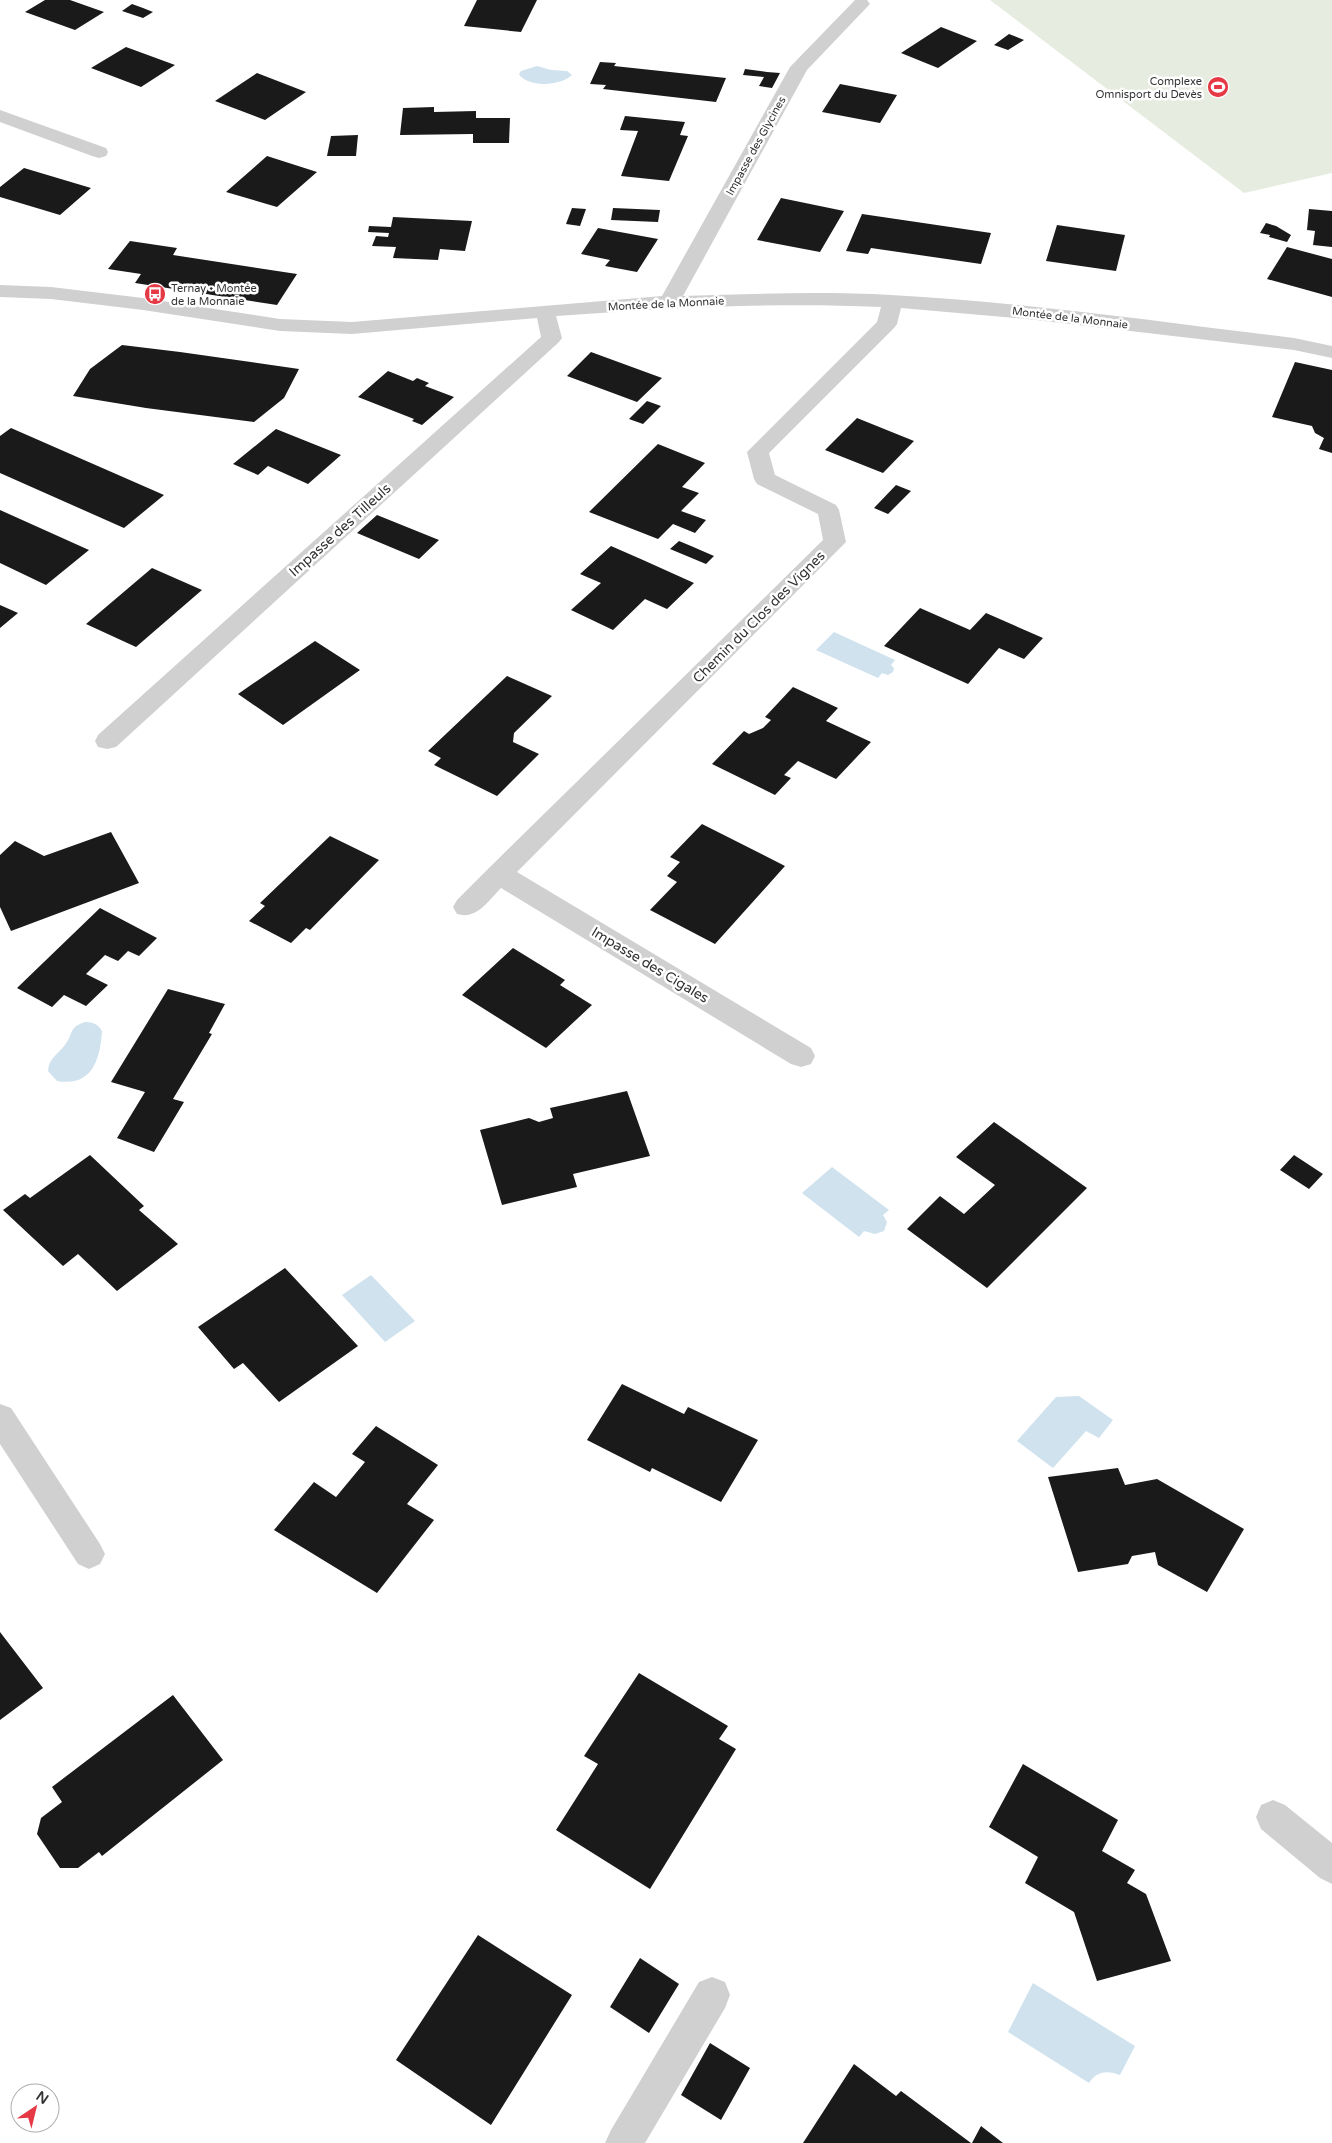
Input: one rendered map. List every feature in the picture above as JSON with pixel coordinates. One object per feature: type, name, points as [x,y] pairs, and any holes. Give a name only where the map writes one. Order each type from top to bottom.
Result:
[{"type":"street","name":"Impasse des Glycines","points":[[669,302],[799,67],[861,4]]},
{"type":"street","points":[[0,116],[99,152]]},
{"type":"street","name":"Montée de la Monnaie","points":[[0,291],[51,293],[143,304],[280,325],[352,328],[669,302],[814,298],[892,300],[1027,313],[1294,344],[1332,352]]},
{"type":"street","name":"Chemin du Clos des Vignes","points":[[466,907],[835,542],[828,510],[765,479],[758,452],[887,324],[892,300]]},
{"type":"street","name":"Impasse des Tilleuls","points":[[107,741],[552,338],[545,311]]},
{"type":"street","name":"Impasse des Cigales","points":[[499,874],[801,1056]]},
{"type":"street","points":[[0,1418],[89,1554]]},
{"type":"street","points":[[1273,1817],[1332,1866]]},
{"type":"street","points":[[624,2143],[712,1995]]},
{"type":"shaded area","name":"Complexe Omnisport du Devès","points":[[990,0],[1332,0],[1332,173],[1244,193]]},
{"type":"water","points":[[537,66],[551,70],[567,71],[572,75],[567,79],[545,84],[530,82],[523,79],[519,74],[521,71]]},
{"type":"water","points":[[834,632],[895,660],[891,665],[894,668],[893,672],[888,675],[882,673],[878,678],[816,650]]},
{"type":"water","points":[[85,1022],[95,1024],[102,1031],[96,1061],[92,1069],[79,1080],[69,1082],[57,1081],[48,1071],[50,1063],[68,1041],[76,1026]]},
{"type":"water","points":[[832,1167],[889,1210],[883,1215],[887,1222],[884,1231],[875,1234],[864,1231],[859,1237],[802,1193]]},
{"type":"water","points":[[371,1275],[415,1321],[385,1342],[342,1295]]},
{"type":"water","points":[[1079,1396],[1113,1420],[1099,1438],[1086,1431],[1053,1468],[1017,1441],[1056,1397]]},
{"type":"water","points":[[1033,1983],[1135,2046],[1120,2075],[1111,2072],[1099,2074],[1089,2083],[1008,2032]]},
{"type":"building","points":[[45,0],[70,0],[104,12],[75,30],[25,12]]},
{"type":"building","points":[[477,0],[537,0],[521,32],[464,26]]},
{"type":"building","points":[[132,4],[153,12],[143,18],[122,11]]},
{"type":"building","points":[[941,27],[977,41],[938,68],[901,53]]},
{"type":"building","points":[[1009,34],[1024,40],[1008,50],[994,45]]},
{"type":"building","points":[[126,47],[175,65],[141,87],[91,68]]},
{"type":"building","points":[[600,62],[616,63],[614,66],[726,78],[716,102],[603,89],[606,85],[590,84]]},
{"type":"building","points":[[745,69],[780,73],[772,88],[759,86],[764,77],[743,75]]},
{"type":"building","points":[[257,73],[306,92],[265,120],[215,101]]},
{"type":"building","points":[[840,84],[897,95],[880,123],[822,112]]},
{"type":"building","points":[[434,107],[434,112],[476,111],[476,118],[510,118],[509,143],[473,143],[473,134],[400,135],[403,108]]},
{"type":"building","points":[[625,116],[685,122],[680,135],[688,136],[669,181],[621,176],[638,131],[620,130]]},
{"type":"building","points":[[358,135],[356,156],[327,156],[331,136]]},
{"type":"building","points":[[267,156],[317,172],[277,207],[226,192]]},
{"type":"building","points":[[24,168],[91,188],[60,215],[0,197],[0,187]]},
{"type":"building","points":[[781,198],[844,211],[820,252],[757,240]]},
{"type":"building","points":[[572,208],[586,209],[580,226],[566,224]]},
{"type":"building","points":[[613,208],[660,210],[658,222],[611,220]]},
{"type":"building","points":[[1309,209],[1332,211],[1332,247],[1313,245],[1315,231],[1307,230]]},
{"type":"building","points":[[862,214],[991,233],[981,264],[871,248],[868,254],[846,251]]},
{"type":"building","points":[[393,217],[472,221],[465,251],[440,249],[438,260],[393,258],[396,247],[372,246],[376,236],[388,237],[389,233],[368,232],[369,226],[391,227]]},
{"type":"building","points":[[1266,223],[1276,226],[1291,235],[1287,242],[1260,233]]},
{"type":"building","points":[[1057,225],[1125,235],[1116,271],[1046,261]]},
{"type":"building","points":[[598,228],[658,239],[637,272],[605,266],[610,260],[581,254]]},
{"type":"building","points":[[130,241],[177,248],[173,255],[297,274],[277,305],[135,283],[141,274],[108,269]]},
{"type":"building","points":[[1287,247],[1332,259],[1332,297],[1267,279]]},
{"type":"building","points":[[122,345],[299,369],[284,398],[254,422],[73,396],[90,369]]},
{"type":"building","points":[[591,352],[662,378],[637,402],[567,376]]},
{"type":"building","points":[[1295,362],[1332,370],[1332,453],[1319,449],[1324,438],[1315,433],[1312,426],[1272,417]]},
{"type":"building","points":[[388,371],[413,381],[417,378],[429,383],[425,386],[454,397],[422,425],[412,421],[414,419],[358,397]]},
{"type":"building","points":[[647,401],[661,406],[643,424],[629,419]]},
{"type":"building","points":[[857,418],[914,441],[883,473],[825,450]]},
{"type":"building","points":[[11,428],[164,495],[124,528],[0,473],[0,436]]},
{"type":"building","points":[[276,429],[341,455],[308,484],[268,466],[258,475],[233,464]]},
{"type":"building","points":[[658,444],[705,463],[682,487],[699,493],[681,511],[706,520],[695,533],[673,524],[658,539],[589,512]]},
{"type":"building","points":[[896,485],[911,491],[888,514],[874,508]]},
{"type":"building","points":[[0,510],[89,550],[46,585],[0,563]]},
{"type":"building","points":[[377,515],[439,540],[419,559],[357,533]]},
{"type":"building","points":[[679,541],[714,556],[706,564],[670,549]]},
{"type":"building","points":[[611,546],[694,583],[667,609],[645,599],[613,630],[571,610],[601,583],[580,574]]},
{"type":"building","points":[[152,568],[202,590],[136,647],[86,624]]},
{"type":"building","points":[[0,605],[18,613],[0,628]]},
{"type":"building","points":[[920,608],[970,630],[986,613],[1043,638],[1024,659],[999,648],[968,684],[884,646]]},
{"type":"building","points":[[315,641],[360,670],[283,725],[238,694]]},
{"type":"building","points":[[507,676],[552,696],[514,733],[513,742],[539,754],[497,796],[434,765],[441,758],[428,751]]},
{"type":"building","points":[[793,687],[838,708],[826,721],[871,742],[836,779],[798,761],[784,775],[791,778],[775,795],[712,764],[744,731],[749,734],[763,728],[771,720],[765,717]]},
{"type":"building","points":[[702,824],[785,866],[715,944],[650,910],[677,882],[667,876],[680,862],[670,857]]},
{"type":"building","points":[[111,832],[139,883],[11,931],[0,907],[0,855],[15,841],[44,856]]},
{"type":"building","points":[[330,836],[379,860],[310,930],[306,928],[291,943],[249,921],[265,906],[260,903]]},
{"type":"building","points":[[100,908],[157,938],[139,956],[128,951],[118,961],[105,955],[86,974],[108,985],[86,1006],[64,995],[52,1007],[17,988]]},
{"type":"building","points":[[513,948],[565,980],[560,985],[592,1005],[546,1048],[462,995]]},
{"type":"building","points":[[168,989],[225,1004],[209,1033],[212,1034],[173,1099],[184,1102],[154,1152],[117,1138],[145,1092],[111,1082]]},
{"type":"building","points":[[627,1091],[650,1156],[573,1174],[577,1187],[502,1205],[480,1130],[529,1118],[539,1122],[553,1118],[550,1108]]},
{"type":"building","points":[[994,1122],[1087,1188],[987,1288],[907,1229],[940,1196],[964,1214],[995,1185],[956,1157]]},
{"type":"building","points":[[90,1155],[144,1206],[139,1210],[178,1244],[117,1291],[78,1254],[63,1266],[3,1210],[25,1194],[30,1198]]},
{"type":"building","points":[[1294,1155],[1323,1174],[1309,1189],[1280,1170]]},
{"type":"building","points":[[285,1268],[358,1346],[279,1402],[243,1363],[234,1369],[198,1327]]},
{"type":"building","points":[[622,1384],[684,1414],[688,1407],[758,1440],[721,1502],[652,1468],[650,1472],[587,1440]]},
{"type":"building","points":[[376,1426],[438,1465],[407,1504],[434,1520],[377,1593],[274,1530],[314,1482],[336,1497],[365,1462],[352,1454]]},
{"type":"building","points":[[1118,1468],[1125,1485],[1157,1479],[1244,1529],[1207,1592],[1158,1565],[1155,1552],[1132,1556],[1128,1564],[1078,1572],[1048,1477]]},
{"type":"building","points":[[0,1632],[43,1688],[0,1720]]},
{"type":"building","points":[[639,1673],[728,1726],[719,1739],[736,1749],[650,1889],[556,1830],[598,1764],[584,1756]]},
{"type":"building","points":[[173,1695],[223,1760],[102,1856],[99,1852],[78,1868],[60,1868],[37,1834],[41,1818],[62,1802],[52,1787]]},
{"type":"building","points":[[1023,1764],[1118,1820],[1102,1851],[1135,1870],[1127,1883],[1146,1894],[1171,1961],[1097,1981],[1074,1912],[1025,1883],[1038,1857],[989,1827]]},
{"type":"building","points":[[478,1935],[572,1995],[491,2125],[396,2060]]},
{"type":"building","points":[[640,1958],[679,1984],[649,2033],[610,2007]]},
{"type":"building","points":[[710,2043],[750,2068],[721,2120],[681,2095]]},
{"type":"building","points":[[854,2064],[896,2096],[901,2091],[971,2143],[803,2143]]},
{"type":"building","points":[[981,2126],[1003,2143],[972,2143]]},
{"type":"place","name":"Complexe Omnisport du Devès","points":[[1218,87]]},
{"type":"place","name":"Ternay - Montée de la Monnaie","points":[[155,294]]}]
